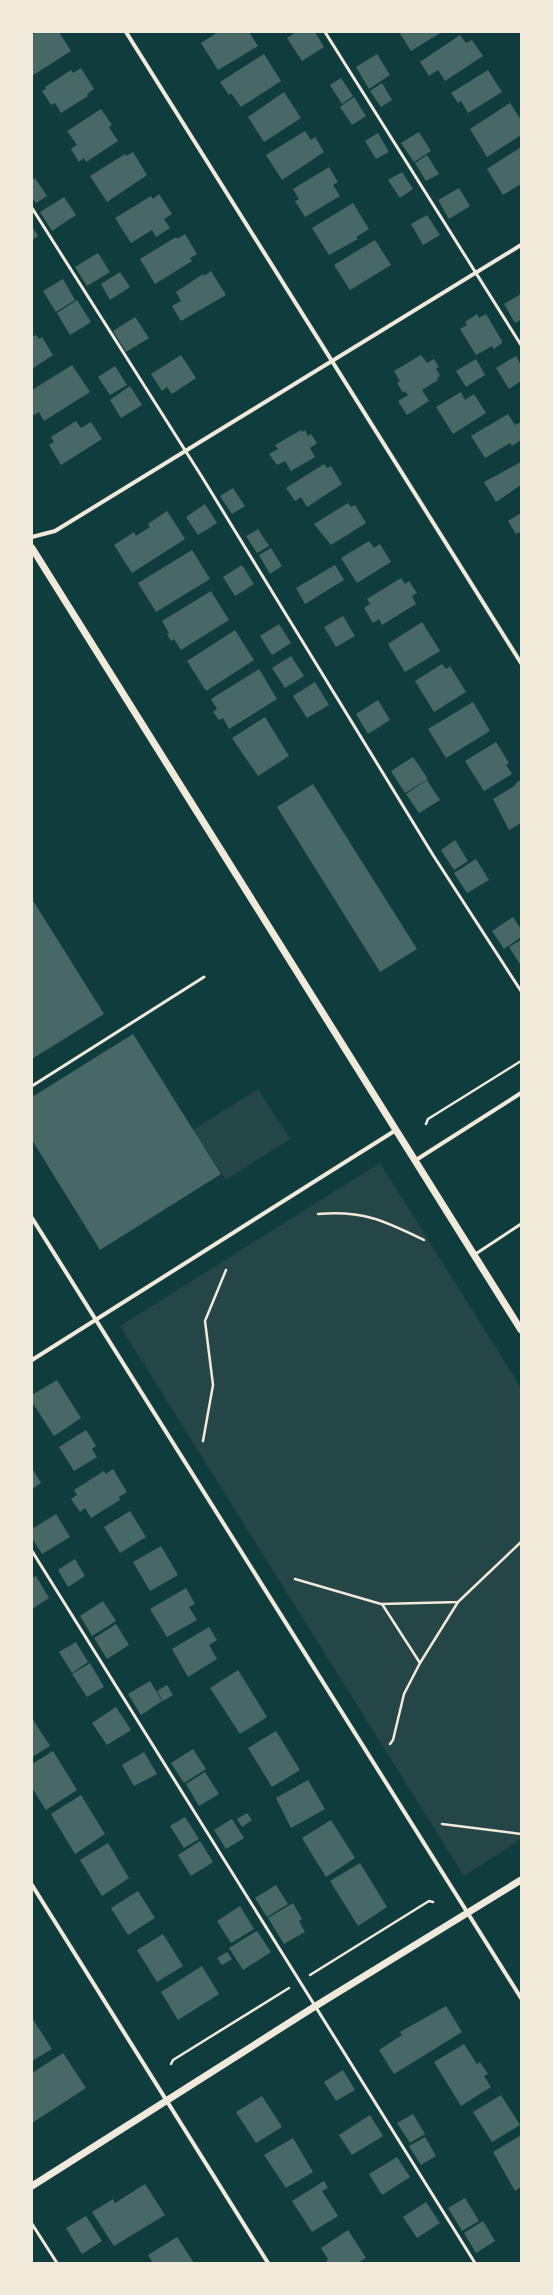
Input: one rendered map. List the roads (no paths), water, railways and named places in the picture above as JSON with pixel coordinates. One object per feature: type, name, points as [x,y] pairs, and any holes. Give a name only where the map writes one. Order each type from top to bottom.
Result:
[{"type":"street","points":[[126,32],[521,663]]},
{"type":"street","points":[[32,537],[55,531],[521,245]]},
{"type":"street","points":[[32,548],[521,1330]]},
{"type":"street","points":[[416,1160],[521,1094]]},
{"type":"street","points":[[32,1360],[396,1130]]},
{"type":"street","points":[[32,1218],[97,1319],[521,1998]]},
{"type":"street","points":[[32,2186],[314,2007],[521,1880]]},
{"type":"street","points":[[32,1885],[268,2263]]},
{"type":"lane","points":[[325,32],[521,345]]},
{"type":"lane","points":[[32,208],[186,452],[433,855],[521,991]]},
{"type":"lane","points":[[32,1086],[204,977]]},
{"type":"lane","points":[[474,1255],[521,1224]]},
{"type":"lane","points":[[32,1551],[314,2007],[475,2263]]},
{"type":"lane","points":[[32,2224],[57,2263]]}]
